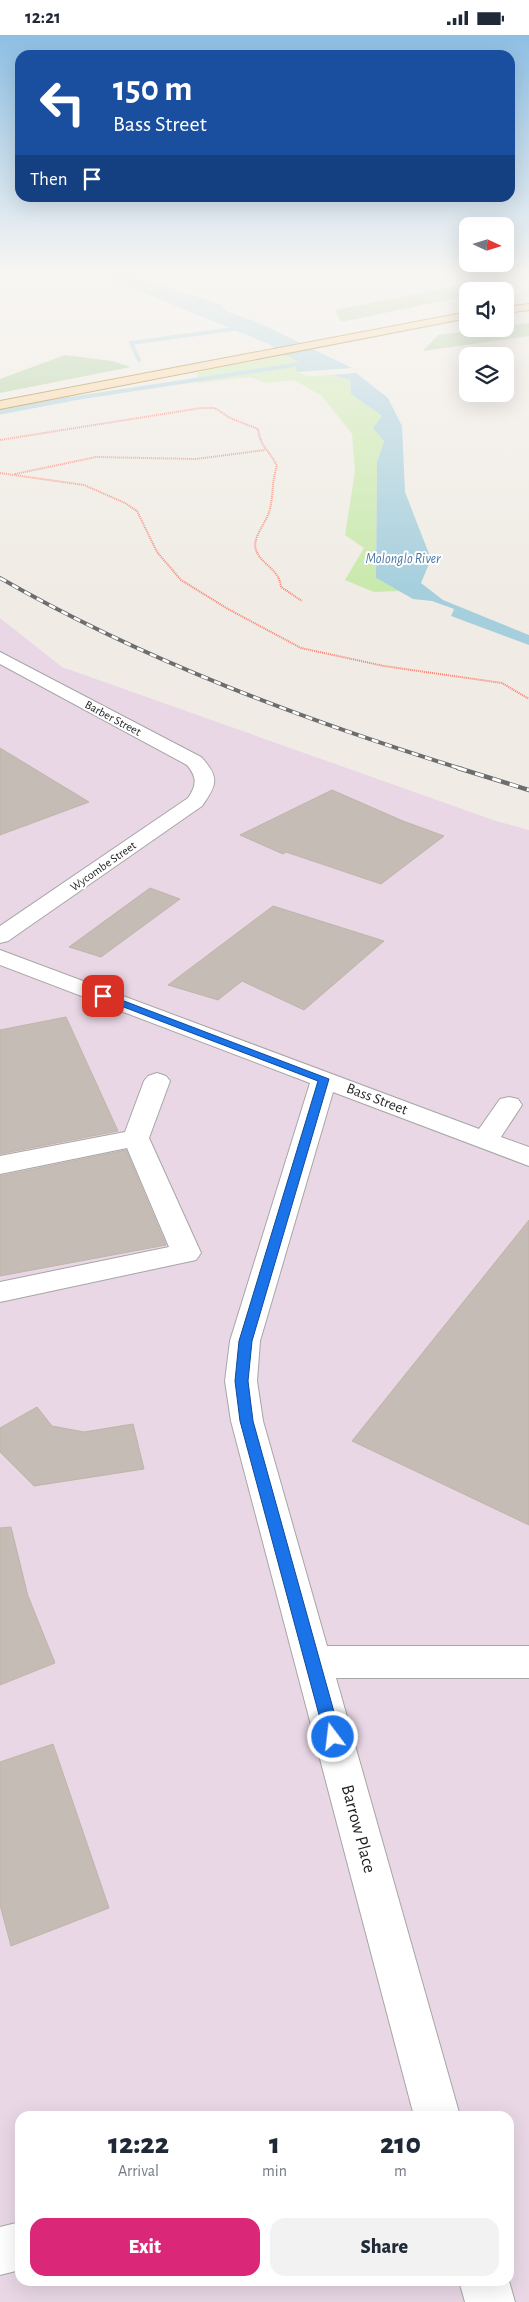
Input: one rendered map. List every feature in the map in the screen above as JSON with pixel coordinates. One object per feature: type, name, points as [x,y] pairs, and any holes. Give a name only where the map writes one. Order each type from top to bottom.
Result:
[{"type":"main road","points":[[0,405],[151,377]]},
{"type":"street","name":"Barber Street","points":[[0,657],[194,761],[203,770],[206,781],[202,792]]},
{"type":"street","name":"Wycombe Street","points":[[0,936],[182,811],[202,792]]},
{"type":"street","name":"Bass Street","points":[[0,957],[529,1157]]},
{"type":"street","name":"Barrow Place","points":[[324,1079],[245,1341],[241,1381],[247,1421],[436,2111]]},
{"type":"street","points":[[0,1292],[186,1253],[136,1138],[157,1081]]},
{"type":"street","points":[[485,1140],[510,1105]]},
{"type":"street","points":[[0,1165],[136,1138]]},
{"type":"street","points":[[312,1661],[529,1662]]},
{"type":"street","points":[[0,2251],[15,2247]]},
{"type":"street","points":[[485,2286],[490,2302]]},
{"type":"path","points":[[0,440],[209,407],[258,429],[260,443],[272,455],[277,466],[272,479],[269,513],[255,542],[255,549],[259,556],[280,577],[282,587],[302,601]]},
{"type":"path","points":[[12,475],[96,457],[185,459],[265,450]]},
{"type":"path","points":[[0,473],[84,485],[103,491],[125,503],[137,511],[157,552],[166,565],[181,580],[228,609],[301,647],[393,668],[502,683],[529,699]]},
{"type":"shaded area","points":[[0,618],[62,667],[496,821],[529,830],[529,2302],[0,2302]]},
{"type":"green space","points":[[6,377],[82,377],[0,393],[0,379]]},
{"type":"green space","points":[[197,377],[338,377],[350,380],[351,394],[382,416],[384,440],[377,462],[376,578],[399,591],[374,592],[345,580],[364,548],[345,535],[355,472],[352,434],[322,396],[294,380],[266,383],[250,377],[198,383]]},
{"type":"water","name":"Molonglo River","points":[[338,377],[361,377],[388,398],[402,426],[405,492],[431,559],[421,583],[443,600],[529,635],[529,645],[451,616],[454,609],[432,601],[413,599],[376,578],[377,462],[384,441],[373,428],[382,416],[351,394],[350,380]]},
{"type":"building","points":[[0,748],[89,802],[0,835]]},
{"type":"building","points":[[332,790],[403,821],[444,836],[381,884],[286,852],[283,854],[240,835]]},
{"type":"building","points":[[150,888],[180,899],[101,957],[69,947]]},
{"type":"building","points":[[273,906],[384,941],[304,1010],[242,981],[218,1000],[168,985]]},
{"type":"building","points":[[66,1017],[118,1131],[0,1154],[0,1030]]},
{"type":"building","points":[[126,1150],[166,1245],[0,1276],[0,1176]]},
{"type":"building","points":[[529,1220],[529,1525],[352,1441]]},
{"type":"building","points":[[37,1407],[52,1426],[84,1432],[133,1424],[144,1469],[34,1486],[0,1452],[0,1428]]},
{"type":"building","points":[[11,1527],[28,1596],[55,1663],[0,1685],[0,1528]]},
{"type":"building","points":[[53,1744],[109,1908],[11,1946],[0,1905],[0,1762]]},
{"type":"waterway","points":[[67,399],[216,377]]},
{"type":"waterway","points":[[0,412],[67,399]]},
{"type":"railway","points":[[0,578],[110,636],[225,686],[343,730],[462,769]]},
{"type":"railway","points":[[458,768],[529,790]]},
{"type":"route","points":[[103,996],[324,1079],[245,1341],[241,1381],[247,1421],[333,1737]]}]
